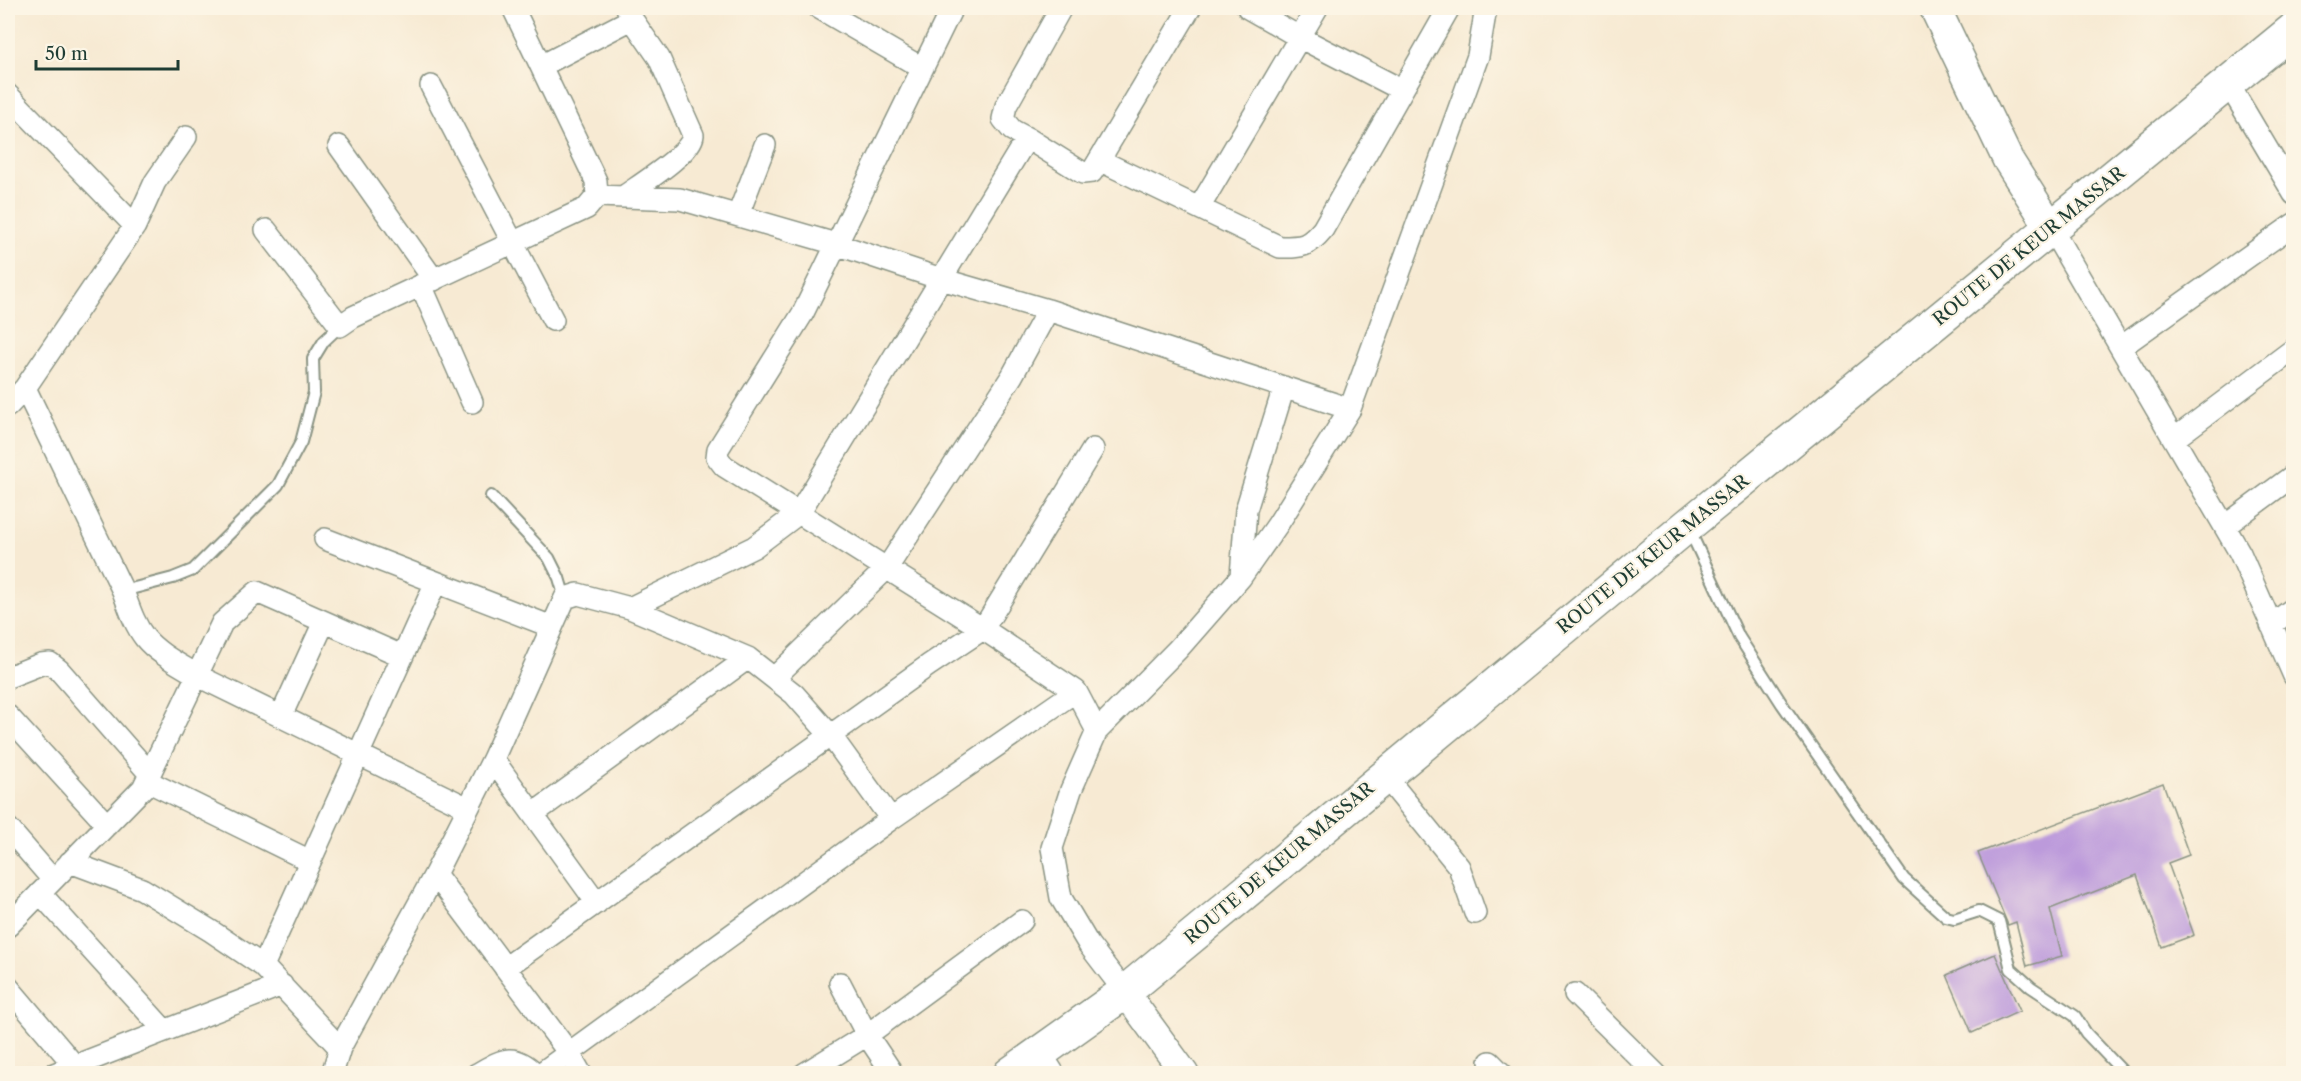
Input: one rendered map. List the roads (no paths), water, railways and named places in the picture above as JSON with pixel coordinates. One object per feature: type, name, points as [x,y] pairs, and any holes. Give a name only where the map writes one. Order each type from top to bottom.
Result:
[{"type":"main road","points":[[1935,8],[2008,160],[2051,228]]},
{"type":"main road","name":"ROUTE DE KEUR MASSAR","points":[[1010,1074],[1047,1063],[1125,992],[1385,776],[2294,29]]},
{"type":"street","points":[[266,230],[340,326],[353,317],[588,208],[597,196],[596,181],[513,8]]},
{"type":"street","points":[[819,8],[922,68]]},
{"type":"street","points":[[952,8],[803,313],[718,448],[717,457],[724,466],[983,629],[1076,691],[1097,731]]},
{"type":"street","points":[[1061,8],[1006,106],[1003,119],[1012,130],[1083,172],[1092,172],[1190,8]]},
{"type":"street","points":[[1248,8],[1402,90]]},
{"type":"street","points":[[1199,208],[1317,8]]},
{"type":"street","points":[[1099,160],[1280,247],[1311,244],[1323,229],[1449,8]]},
{"type":"street","points":[[1185,1074],[1089,945],[1061,897],[1052,848],[1071,790],[1097,731],[1178,649],[1241,577],[1278,524],[1350,409],[1478,56],[1486,8]]},
{"type":"street","points":[[541,66],[630,13],[659,58],[693,135],[692,141],[682,153],[623,197]]},
{"type":"street","points":[[2228,83],[2294,194]]},
{"type":"street","points":[[431,86],[553,320]]},
{"type":"street","points":[[8,95],[135,226]]},
{"type":"street","points":[[8,406],[25,388],[135,226],[155,182],[186,137]]},
{"type":"street","points":[[630,608],[754,547],[799,513],[1027,138]]},
{"type":"street","points":[[738,215],[765,145]]},
{"type":"street","points":[[339,146],[428,283],[472,402]]},
{"type":"street","points":[[597,196],[680,199],[738,215],[1048,310],[1350,409]]},
{"type":"street","points":[[2121,348],[2294,224]]},
{"type":"street","points":[[2051,228],[2240,553],[2294,676]]},
{"type":"street","points":[[774,678],[887,568],[1012,376],[1048,310]]},
{"type":"street","points":[[2174,439],[2294,349]]},
{"type":"street","points":[[1241,577],[1246,510],[1284,387]]},
{"type":"street","points":[[25,388],[123,591],[134,621],[145,639],[198,676],[468,808]]},
{"type":"street","points":[[506,968],[983,629],[1093,449]]},
{"type":"street","points":[[2225,526],[2294,475]]},
{"type":"street","points":[[325,539],[552,627]]},
{"type":"street","points":[[263,966],[436,582]]},
{"type":"street","points":[[8,926],[144,788],[222,623],[257,592],[402,656]]},
{"type":"street","points":[[332,1074],[340,1048],[435,874],[493,759],[565,598],[578,594],[630,608],[748,658],[794,694],[831,736],[891,819]]},
{"type":"street","points":[[2271,625],[2294,608]]},
{"type":"street","points":[[281,716],[324,622]]},
{"type":"street","points":[[533,814],[748,658]]},
{"type":"street","points":[[8,677],[41,664],[50,663],[59,670],[149,777],[310,861]]},
{"type":"street","points":[[477,1074],[504,1058],[524,1062],[538,1074],[891,819],[1076,691]]},
{"type":"street","points":[[8,716],[107,825]]},
{"type":"street","points":[[493,759],[597,903]]},
{"type":"street","points":[[1385,776],[1459,867],[1475,913]]},
{"type":"street","points":[[8,828],[46,886],[164,1030]]},
{"type":"street","points":[[70,862],[142,889],[263,966],[340,1048]]},
{"type":"street","points":[[435,874],[569,1053],[581,1074]]},
{"type":"street","points":[[804,1074],[867,1035],[1022,921]]},
{"type":"street","points":[[840,983],[867,1035],[893,1074]]},
{"type":"street","points":[[54,1074],[76,1070],[164,1030],[282,985]]},
{"type":"street","points":[[8,987],[14,1006],[76,1070]]},
{"type":"street","points":[[1575,994],[1656,1074]]},
{"type":"lane","points":[[123,591],[173,578],[193,570],[278,485],[301,442],[314,392],[313,359],[324,341],[340,326]]},
{"type":"lane","points":[[491,496],[549,558],[565,598]]},
{"type":"lane","points":[[1687,526],[1739,636],[1782,704],[1904,879],[1946,917],[1954,919],[1979,911],[1999,921],[2011,969],[2031,987],[2075,1016],[2086,1033],[2125,1074]]}]
